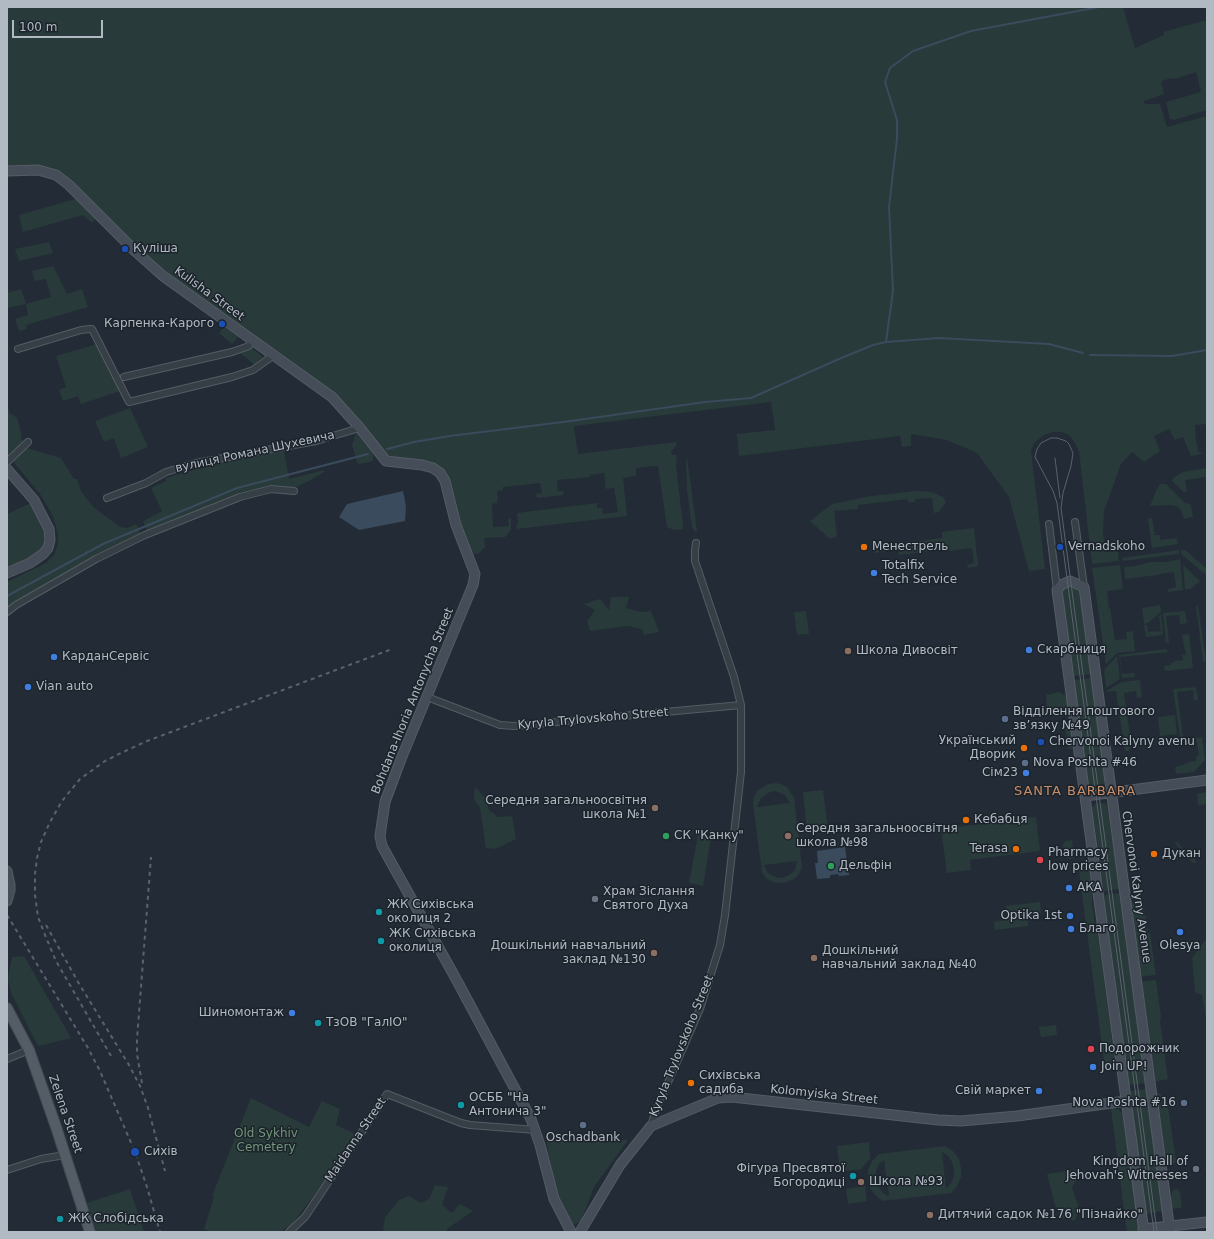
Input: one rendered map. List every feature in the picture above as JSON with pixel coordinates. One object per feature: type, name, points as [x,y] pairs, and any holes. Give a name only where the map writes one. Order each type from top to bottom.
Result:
[{"type":"main road","name":"Kulisha Street","points":[[7,171],[38,170],[56,175],[69,185],[150,265],[178,287],[332,397],[359,427],[386,461],[422,465],[433,468],[440,473],[445,481],[456,525],[473,568]]},
{"type":"main road","points":[[7,469],[34,500],[49,529],[50,540],[48,548],[43,554],[30,563],[7,573]]},
{"type":"main road","name":"Bohdana-Ihoria Antonycha Street","points":[[473,568],[475,574],[469,595],[401,759],[385,802],[380,836],[382,846],[458,983],[536,1130],[554,1199],[571,1232]]},
{"type":"main road","points":[[1084,587],[1070,581],[1061,585],[1057,590],[1143,1231],[1169,1229],[1207,1222]]},
{"type":"main road","name":"Chervonoi Kalyny Avenue","points":[[1084,587],[1169,1229]]},
{"type":"main road","points":[[1085,796],[1207,780]]},
{"type":"main road","points":[[7,871],[10,890],[7,901]]},
{"type":"main road","name":"Zelena Street","points":[[7,1008],[29,1050],[90,1232]]},
{"type":"main road","name":"Kolomyiska Street","points":[[580,1232],[620,1165],[651,1126],[718,1098],[732,1098],[938,1120],[961,1121],[1017,1116],[1126,1101]]},
{"type":"street","points":[[18,349],[90,328],[92,329],[129,402],[232,378],[253,370],[274,355]]},
{"type":"street","points":[[124,377],[232,352],[249,346],[252,340]]},
{"type":"street","name":"вулиця Романа Шухевича","points":[[107,498],[146,483],[166,472],[196,463],[316,441],[359,427]]},
{"type":"street","points":[[7,462],[28,442]]},
{"type":"street","points":[[7,612],[16,605],[96,559],[145,535],[240,497],[271,489],[294,491]]},
{"type":"street","name":"Chervonoi Kalyny Avenue","points":[[1075,522],[1084,587]]},
{"type":"street","points":[[1049,524],[1057,590]]},
{"type":"street","name":"Kyryla Trylovskoho Street","points":[[651,1126],[656,1110],[700,1009],[720,945],[725,915],[741,772],[741,705],[734,677],[695,561],[694,550],[696,544]]},
{"type":"street","name":"Kyryla Trylovskoho Street","points":[[427,697],[500,725],[514,726],[741,705]]},
{"type":"street","points":[[7,1059],[29,1050]]},
{"type":"street","name":"Maidanna Street","points":[[289,1232],[304,1217],[387,1094],[461,1123],[536,1130]]},
{"type":"street","points":[[7,1170],[41,1159],[65,1155]]},
{"type":"green space","points":[[7,7],[1123,7],[1135,48],[1164,35],[1163,32],[1207,20],[1207,110],[1174,120],[1170,119],[1166,102],[1201,92],[1196,72],[1174,79],[1172,78],[1161,81],[1164,94],[1144,101],[1145,104],[1160,104],[1167,127],[1207,116],[1207,424],[1195,425],[1196,443],[1198,452],[1201,452],[1201,454],[1191,456],[1183,437],[1175,440],[1169,429],[1154,436],[1160,451],[1144,462],[1132,452],[1121,464],[1104,511],[1103,531],[1105,552],[1118,551],[1119,561],[1092,564],[1079,451],[1069,435],[1062,432],[1053,432],[1044,435],[1034,443],[1031,451],[1045,569],[1029,571],[1009,497],[977,453],[947,440],[911,434],[911,446],[902,447],[900,436],[739,456],[737,434],[775,430],[771,402],[574,426],[578,454],[676,442],[676,446],[671,452],[672,455],[677,455],[676,465],[683,526],[682,529],[674,530],[667,527],[658,466],[636,468],[636,476],[623,478],[627,516],[516,529],[518,523],[517,513],[597,503],[597,508],[602,508],[603,514],[618,512],[614,488],[606,489],[604,473],[590,475],[590,477],[557,480],[558,491],[564,491],[563,495],[537,498],[536,494],[542,493],[540,483],[503,487],[503,490],[497,491],[497,503],[492,504],[493,527],[509,526],[508,519],[511,518],[511,529],[505,537],[484,538],[485,547],[478,554],[474,554],[469,550],[442,471],[387,457],[339,400],[153,262],[65,177],[35,166],[7,166]]},
{"type":"green space","points":[[75,199],[95,219],[92,223],[83,215],[23,232],[19,215]]},
{"type":"green space","points":[[49,242],[53,253],[19,261],[15,249]]},
{"type":"green space","points":[[53,266],[67,294],[82,289],[88,307],[26,325],[27,329],[19,331],[15,319],[28,315],[26,304],[51,297],[46,279],[35,281],[32,271]]},
{"type":"green space","points":[[21,289],[26,304],[7,308],[7,293]]},
{"type":"green space","points":[[224,327],[238,337],[232,344],[219,333]]},
{"type":"green space","points":[[97,344],[120,391],[81,404],[78,396],[63,401],[59,390],[66,387],[56,356]]},
{"type":"green space","points":[[253,349],[263,357],[255,365],[240,353]]},
{"type":"green space","points":[[7,405],[10,413],[17,418],[22,436],[21,438],[24,443],[7,459]]},
{"type":"green space","points":[[130,408],[148,447],[121,458],[114,438],[104,442],[95,421]]},
{"type":"green space","points":[[356,433],[373,454],[373,460],[370,462],[359,464],[357,462],[352,445]]},
{"type":"green space","points":[[27,448],[61,458],[74,479],[77,479],[81,491],[93,507],[120,527],[127,528],[136,524],[141,534],[7,609],[7,582],[46,563],[54,555],[58,544],[58,534],[53,516],[40,494],[14,461]]},
{"type":"green space","points":[[284,451],[289,479],[324,470],[324,472],[296,487],[274,486],[239,494],[147,530],[143,521],[162,511],[151,488],[166,481],[165,478],[212,465]]},
{"type":"green space","points":[[687,457],[697,531],[696,533],[692,527],[687,490]]},
{"type":"green space","points":[[1207,468],[1207,477],[1185,480],[1187,492],[1184,492],[1172,481],[1174,477],[1183,472]]},
{"type":"green space","points":[[1160,484],[1166,484],[1184,502],[1191,505],[1193,517],[1184,519],[1178,507],[1171,505],[1150,506]]},
{"type":"green space","points":[[917,491],[932,492],[943,497],[946,502],[939,512],[934,513],[932,498],[915,499],[915,502],[908,502],[907,499],[858,505],[858,509],[834,511],[837,536],[830,539],[810,521],[832,504],[871,496]]},
{"type":"green space","points":[[33,502],[46,528],[47,543],[41,553],[7,571],[7,514]]},
{"type":"green space","points":[[1152,518],[1155,535],[1160,535],[1160,540],[1177,538],[1178,544],[1152,548],[1148,519]]},
{"type":"green space","points":[[974,528],[978,566],[968,568],[967,565],[974,563],[972,548],[948,551],[947,549],[899,555],[898,550],[874,553],[873,547],[942,538],[942,532]]},
{"type":"green space","points":[[1179,550],[1179,554],[1123,561],[1122,558]]},
{"type":"green space","points":[[1181,550],[1185,550],[1207,569],[1207,572],[1205,574],[1181,554]]},
{"type":"green space","points":[[1180,559],[1183,590],[1168,592],[1168,589],[1176,587],[1174,572],[1125,579],[1124,567],[1150,562],[1167,562]]},
{"type":"green space","points":[[1120,565],[1123,589],[1107,591],[1109,608],[1115,640],[1127,639],[1126,632],[1133,631],[1135,651],[1117,653],[1106,664],[1092,568]]},
{"type":"green space","points":[[1183,565],[1200,581],[1191,589],[1185,589]]},
{"type":"green space","points":[[1072,585],[1080,589],[1091,674],[1073,676],[1062,590],[1067,586]]},
{"type":"green space","points":[[611,597],[629,597],[626,608],[641,612],[651,611],[659,632],[644,635],[642,629],[627,626],[590,631],[587,621],[595,610],[584,604],[600,599],[609,610]]},
{"type":"green space","points":[[1160,605],[1161,612],[1148,623],[1144,624],[1142,608]]},
{"type":"green space","points":[[1196,606],[1198,606],[1206,661],[1203,661]]},
{"type":"green space","points":[[806,611],[809,634],[797,635],[794,612]]},
{"type":"green space","points":[[1185,611],[1187,623],[1180,624],[1179,615],[1166,616],[1169,643],[1166,643],[1163,613]]},
{"type":"green space","points":[[1161,614],[1163,635],[1146,637],[1144,625],[1147,625],[1148,632],[1161,631],[1159,616]]},
{"type":"green space","points":[[1189,634],[1193,668],[1165,671],[1164,666],[1171,665],[1174,661],[1183,660],[1182,655],[1186,655],[1182,635]]},
{"type":"green space","points":[[1166,649],[1168,652],[1120,657],[1122,674],[1134,673],[1135,677],[1122,678],[1119,655]]},
{"type":"green space","points":[[1117,656],[1120,679],[1106,688],[1104,670]]},
{"type":"green space","points":[[1091,678],[1105,782],[1102,785],[1089,786],[1087,785],[1073,680]]},
{"type":"green space","points":[[1140,680],[1142,697],[1137,698],[1136,691],[1124,693],[1131,742],[1142,741],[1142,737],[1147,736],[1147,742],[1133,743],[1129,751],[1125,751],[1116,691],[1106,691],[1122,682]]},
{"type":"green space","points":[[1196,687],[1198,700],[1194,700],[1193,690],[1177,692],[1183,737],[1180,737],[1173,689]]},
{"type":"green space","points":[[1059,692],[1068,697],[1071,719],[1059,712],[1052,712],[1047,709],[1046,695]]},
{"type":"green space","points":[[1175,715],[1177,734],[1160,736],[1158,717]]},
{"type":"green space","points":[[1065,726],[1072,730],[1072,749],[1068,749]]},
{"type":"green space","points":[[1202,737],[1205,760],[1194,772],[1176,774],[1175,767],[1184,765],[1188,762],[1196,761],[1196,756],[1199,755],[1196,738]]},
{"type":"green space","points":[[775,783],[787,787],[794,798],[802,867],[799,874],[794,879],[787,882],[773,882],[766,878],[762,872],[753,803],[757,791],[768,784]],"holes":[[[775,791],[785,795],[790,803],[757,807],[761,798],[770,792]],[[797,861],[795,870],[791,874],[779,878],[768,873],[764,865]]]},
{"type":"green space","points":[[475,787],[486,799],[489,810],[498,817],[512,816],[516,839],[496,849],[486,848],[480,807],[474,800]]},
{"type":"green space","points":[[823,790],[828,829],[807,831],[803,792]]},
{"type":"green space","points":[[1207,792],[1207,804],[1198,805],[1197,794]]},
{"type":"green space","points":[[1104,803],[1107,806],[1120,889],[1104,891],[1092,807],[1095,804]]},
{"type":"green space","points":[[1036,817],[1040,851],[970,860],[971,870],[947,873],[941,829]]},
{"type":"green space","points":[[698,835],[711,836],[703,886],[689,883]]},
{"type":"green space","points":[[1072,840],[1074,858],[1069,859],[1064,855],[1063,844],[1065,841]]},
{"type":"green space","points":[[1174,842],[1178,842],[1184,851],[1194,849],[1196,863],[1193,863]]},
{"type":"green space","points":[[1086,863],[1089,865],[1092,903],[1116,1067],[1105,1069],[1078,864]]},
{"type":"green space","points":[[1120,893],[1146,1083],[1129,1085],[1104,895]]},
{"type":"green space","points":[[1142,901],[1148,933],[1150,933],[1156,975],[1138,977],[1129,903]]},
{"type":"green space","points":[[1040,902],[1041,913],[1028,920],[1028,926],[995,930],[994,922],[1008,920],[1006,906]]},
{"type":"green space","points":[[1207,938],[1206,1019],[1202,995],[1195,992],[1192,958]]},
{"type":"green space","points":[[24,956],[71,1038],[38,1046],[11,993],[8,979],[12,957]]},
{"type":"green space","points":[[1156,980],[1168,1079],[1153,1082],[1139,982]]},
{"type":"green space","points":[[1056,1025],[1057,1035],[1041,1037],[1039,1027]]},
{"type":"green space","points":[[1147,1089],[1163,1211],[1146,1214],[1130,1091]]},
{"type":"green space","points":[[1156,1091],[1167,1100],[1176,1161],[1174,1164],[1168,1165],[1164,1157]]},
{"type":"green space","name":"Old Sykhiv Cemetery","points":[[251,1098],[309,1127],[322,1101],[340,1109],[336,1125],[357,1135],[332,1172],[289,1228],[286,1227],[281,1232],[211,1232],[204,1229],[214,1197],[212,1196]]},
{"type":"green space","points":[[1112,1107],[1119,1110],[1124,1115],[1139,1232],[1127,1232],[1111,1109]]},
{"type":"green space","points":[[546,1138],[628,1140],[594,1187],[581,1221],[574,1225],[568,1222],[556,1197]]},
{"type":"green space","points":[[869,1142],[870,1159],[861,1169],[840,1172],[837,1146]]},
{"type":"green space","points":[[945,1146],[953,1151],[959,1159],[961,1177],[957,1186],[951,1193],[883,1201],[876,1196],[870,1188],[868,1179],[868,1170],[872,1161],[879,1154]],"holes":[[[942,1152],[948,1156],[954,1169],[954,1177],[946,1189]],[[884,1160],[889,1195],[888,1196],[882,1192],[876,1179],[876,1171],[879,1164]]]},
{"type":"green space","points":[[1076,1170],[1079,1176],[1072,1187],[1079,1209],[1075,1221],[1061,1217],[1056,1208],[1047,1174]]},
{"type":"green space","points":[[435,1185],[448,1187],[442,1205],[452,1213],[460,1204],[473,1211],[447,1229],[447,1232],[386,1232],[383,1230],[385,1217],[399,1200],[409,1196],[421,1203],[429,1199]]},
{"type":"green space","points":[[865,1186],[867,1201],[848,1204],[846,1189]]},
{"type":"green space","points":[[130,1189],[144,1232],[97,1232],[87,1203]]},
{"type":"green space","points":[[1177,1189],[1180,1192],[1182,1208],[1171,1209],[1170,1199],[1173,1190]]},
{"type":"water","points":[[403,491],[406,506],[405,521],[359,530],[339,517],[347,504]]},
{"type":"water","name":"Дельфін","points":[[845,847],[849,875],[830,875],[830,878],[817,879],[815,863],[818,863],[817,851]]},
{"type":"waterway","points":[[886,342],[893,291],[889,207],[897,139],[897,120],[885,82],[890,68],[913,51],[971,31],[1099,7]]},
{"type":"waterway","points":[[387,449],[414,442],[450,436],[705,402],[751,398],[839,359],[873,345],[886,342],[939,338],[1049,344],[1083,353]]},
{"type":"waterway","points":[[1090,355],[1172,356],[1207,350]]},
{"type":"waterway","points":[[7,596],[103,544],[237,488],[368,454]]},
{"type":"tram line","points":[[1154,1232],[1057,503],[1053,491],[1035,457],[1037,449],[1041,443],[1051,438],[1066,441],[1073,453],[1071,466],[1063,493],[1061,508],[1157,1232]]},
{"type":"tram line","points":[[1055,458],[1060,498]]},
{"type":"railway","points":[[111,1056],[56,961],[38,917],[35,895],[37,858],[41,842],[62,801],[80,779],[105,761],[147,741],[392,649]]},
{"type":"railway","points":[[142,1083],[137,1054],[137,1039],[151,857]]},
{"type":"railway","points":[[7,915],[88,1048],[100,1071],[135,1152],[160,1232]]},
{"type":"railway","points":[[46,925],[140,1086],[148,1108],[165,1171]]},
{"type":"place","name":"Куліша","points":[[125,249]]},
{"type":"place","name":"Карпенка-Карого","points":[[222,324]]},
{"type":"place","name":"Менестрель","points":[[864,547]]},
{"type":"place","name":"Vernadskoho","points":[[1060,547]]},
{"type":"place","name":"Totalfix Tech Service","points":[[874,573]]},
{"type":"place","name":"Скарбниця","points":[[1029,650]]},
{"type":"place","name":"Школа Дивосвіт","points":[[848,651]]},
{"type":"place","name":"КарданСервіс","points":[[54,657]]},
{"type":"place","name":"Vian auto","points":[[28,687]]},
{"type":"place","name":"Відділення поштового зв’язку №49","points":[[1005,719]]},
{"type":"place","name":"Chervonoi Kalyny avenu","points":[[1041,742]]},
{"type":"place","name":"Український Дворик","points":[[1024,748]]},
{"type":"place","name":"Nova Poshta #46","points":[[1025,763]]},
{"type":"place","name":"Сім23","points":[[1026,773]]},
{"type":"place","name":"Середня загальноосвітня школа №1","points":[[655,808]]},
{"type":"place","name":"Кебабця","points":[[966,820]]},
{"type":"place","name":"СК \"Канку\"","points":[[666,836]]},
{"type":"place","name":"Середня загальноосвітня школа №98","points":[[788,836]]},
{"type":"place","name":"Terasa","points":[[1016,849]]},
{"type":"place","name":"Дукан","points":[[1154,854]]},
{"type":"place","name":"Pharmacy low prices","points":[[1040,860]]},
{"type":"place","name":"Дельфін","points":[[831,866]]},
{"type":"place","name":"АКА","points":[[1069,888]]},
{"type":"place","name":"Храм Зіслання Святого Духа","points":[[595,899]]},
{"type":"place","name":"ЖК Сихівська околиця 2","points":[[379,912]]},
{"type":"place","name":"Оptika 1st","points":[[1070,916]]},
{"type":"place","name":"Благо","points":[[1071,929]]},
{"type":"place","name":"Olesya","points":[[1180,932]]},
{"type":"place","name":"ЖК Сихівська околиця","points":[[381,941]]},
{"type":"place","name":"Дошкільний навчальний заклад №130","points":[[654,953]]},
{"type":"place","name":"Дошкільний навчальний заклад №40","points":[[814,958]]},
{"type":"place","name":"Шиномонтаж","points":[[292,1013]]},
{"type":"place","name":"ТзОВ \"ГалІО\"","points":[[318,1023]]},
{"type":"place","name":"Подорожник","points":[[1091,1049]]},
{"type":"place","name":"Join UP!","points":[[1093,1067]]},
{"type":"place","name":"Сихівська садиба","points":[[691,1083]]},
{"type":"place","name":"Свiй маркет","points":[[1039,1091]]},
{"type":"place","name":"Nova Poshta #16","points":[[1184,1103]]},
{"type":"place","name":"ОСББ \"На Антонича 3\"","points":[[461,1105]]},
{"type":"place","name":"Oschadbank","points":[[583,1125]]},
{"type":"place","name":"Сихів","points":[[135,1152]]},
{"type":"place","name":"Kingdom Hall of Jehovah's Witnesses","points":[[1196,1169]]},
{"type":"place","name":"Фігура Пресвятої Богородиці","points":[[853,1176]]},
{"type":"place","name":"Школа №93","points":[[861,1182]]},
{"type":"place","name":"Дитячий садок №176 \"Пізнайко\"","points":[[930,1215]]},
{"type":"place","name":"ЖК Слобідська","points":[[60,1219]]},
{"type":"district","name":"SANTA BARBARA","points":[[1075,792]]}]
